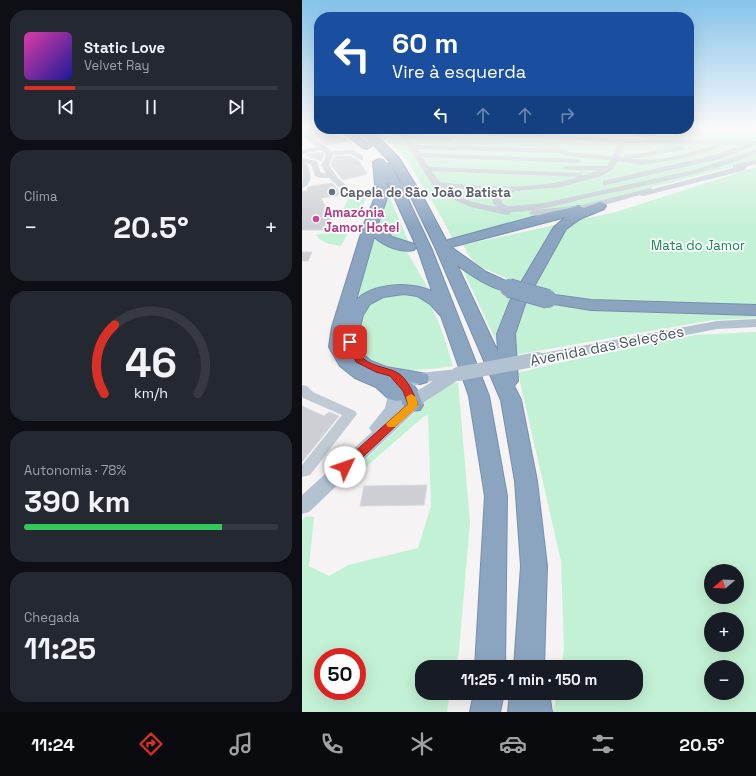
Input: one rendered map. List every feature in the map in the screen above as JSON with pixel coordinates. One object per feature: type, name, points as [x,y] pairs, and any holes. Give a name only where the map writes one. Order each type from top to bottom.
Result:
[{"type":"highway","points":[[379,160],[382,188],[379,205],[371,224],[340,327],[338,347],[346,362],[362,374],[383,383],[413,383]]},
{"type":"highway","points":[[381,160],[387,167],[425,250],[479,396],[496,496],[490,660]]},
{"type":"highway","points":[[395,160],[447,245],[510,400]]},
{"type":"highway","points":[[447,245],[551,216],[600,206]]},
{"type":"highway","points":[[530,660],[534,566],[526,481],[510,400],[506,334],[518,301],[561,227],[575,216],[600,206]]},
{"type":"highway","points":[[371,224],[377,234],[384,240],[393,244],[409,247]]},
{"type":"highway","points":[[447,245],[481,275],[509,288],[548,299],[591,305],[633,308],[756,310]]},
{"type":"highway","points":[[413,383],[366,365],[359,360],[352,349],[350,335],[354,314],[368,298],[403,289],[424,293],[434,299],[450,317]]},
{"type":"highway","points":[[413,383],[411,396],[413,405]]},
{"type":"highway","points":[[485,712],[488,700]]},
{"type":"highway","points":[[523,712],[524,700]]},
{"type":"highway","points":[[535,700],[537,712]]},
{"type":"main road","name":"Avenida das Seleções","points":[[413,383],[698,329],[724,325],[756,324]]},
{"type":"main road","points":[[333,478],[388,416],[393,406],[413,383]]},
{"type":"main road","points":[[302,508],[413,405]]},
{"type":"street","points":[[303,160],[314,163],[318,174],[321,176],[331,175]]},
{"type":"street","points":[[328,160],[325,165],[331,175],[344,187],[350,196]]},
{"type":"street","points":[[421,160],[436,184],[448,194],[474,205],[505,212],[538,213],[580,208],[756,163]]},
{"type":"street","points":[[430,160],[435,163],[448,164],[555,168],[618,160]]},
{"type":"street","points":[[609,160],[636,163],[649,163],[663,160]]},
{"type":"street","points":[[555,194],[706,160]]},
{"type":"street","points":[[513,190],[497,197],[496,203],[504,208],[538,206],[684,175],[737,160]]},
{"type":"street","points":[[436,184],[513,190],[561,185],[598,174],[614,161]]},
{"type":"street","points":[[302,163],[308,169],[308,173],[302,186]]},
{"type":"street","points":[[600,206],[756,163]]},
{"type":"street","points":[[429,172],[568,175],[598,174]]},
{"type":"street","points":[[429,172],[464,179],[573,182]]},
{"type":"street","points":[[500,195],[504,199],[510,201],[529,200]]},
{"type":"street","points":[[302,389],[308,395],[350,414],[305,472],[302,472]]},
{"type":"green space","points":[[407,160],[756,160],[452,238],[442,218]]},
{"type":"green space","name":"Mata do Jamor","points":[[756,167],[756,304],[619,303],[573,298],[533,290],[479,266],[470,257],[463,245],[616,212]]},
{"type":"green space","points":[[388,193],[409,243],[389,236],[378,228]]},
{"type":"green space","points":[[349,197],[366,198],[360,212],[342,211]]},
{"type":"green space","points":[[333,231],[349,231],[341,246],[324,242],[316,235]]},
{"type":"green space","points":[[373,239],[390,247],[407,252],[428,288],[394,285],[357,297]]},
{"type":"green space","points":[[461,266],[477,279],[513,297],[496,341]]},
{"type":"green space","points":[[401,293],[418,296],[427,302],[431,307],[442,332],[453,366],[422,370],[387,369],[377,366],[365,357],[361,351],[357,330],[363,312],[371,302],[389,295]]},
{"type":"green space","points":[[526,301],[625,312],[707,312],[756,314],[756,318],[713,320],[514,355],[513,329]]},
{"type":"green space","points":[[756,332],[756,712],[553,712],[556,700],[643,700],[643,660],[562,660],[564,650],[561,561],[518,373],[549,365],[695,335]]},
{"type":"green space","points":[[458,382],[470,522],[457,660],[415,660],[415,700],[449,700],[447,712],[302,712],[302,520],[306,516],[314,517],[309,566],[329,576],[348,565],[418,548],[431,506],[428,415],[423,417],[344,486],[337,487],[429,399],[445,386]]},
{"type":"building","points":[[333,160],[358,160],[367,174],[343,180],[331,165]]},
{"type":"building","points":[[332,183],[343,195],[321,198],[332,218],[329,221],[331,221],[323,230],[302,230],[302,191],[308,191],[307,187]]},
{"type":"building","points":[[302,252],[312,252],[308,261],[302,261]]},
{"type":"building","points":[[302,406],[324,416],[329,412],[339,416],[302,462]]},
{"type":"building","points":[[427,485],[424,505],[360,506],[364,486]]},
{"type":"slow traffic","points":[[392,424],[413,405],[411,397]]},
{"type":"place","name":"Capela de São João Batista","points":[[332,192]]},
{"type":"place","name":"Amazónia Jamor Hotel","points":[[316,219]]},
{"type":"route","points":[[345,467],[413,405],[411,396],[404,384],[394,374],[366,365],[359,360],[352,349],[350,342]]}]
